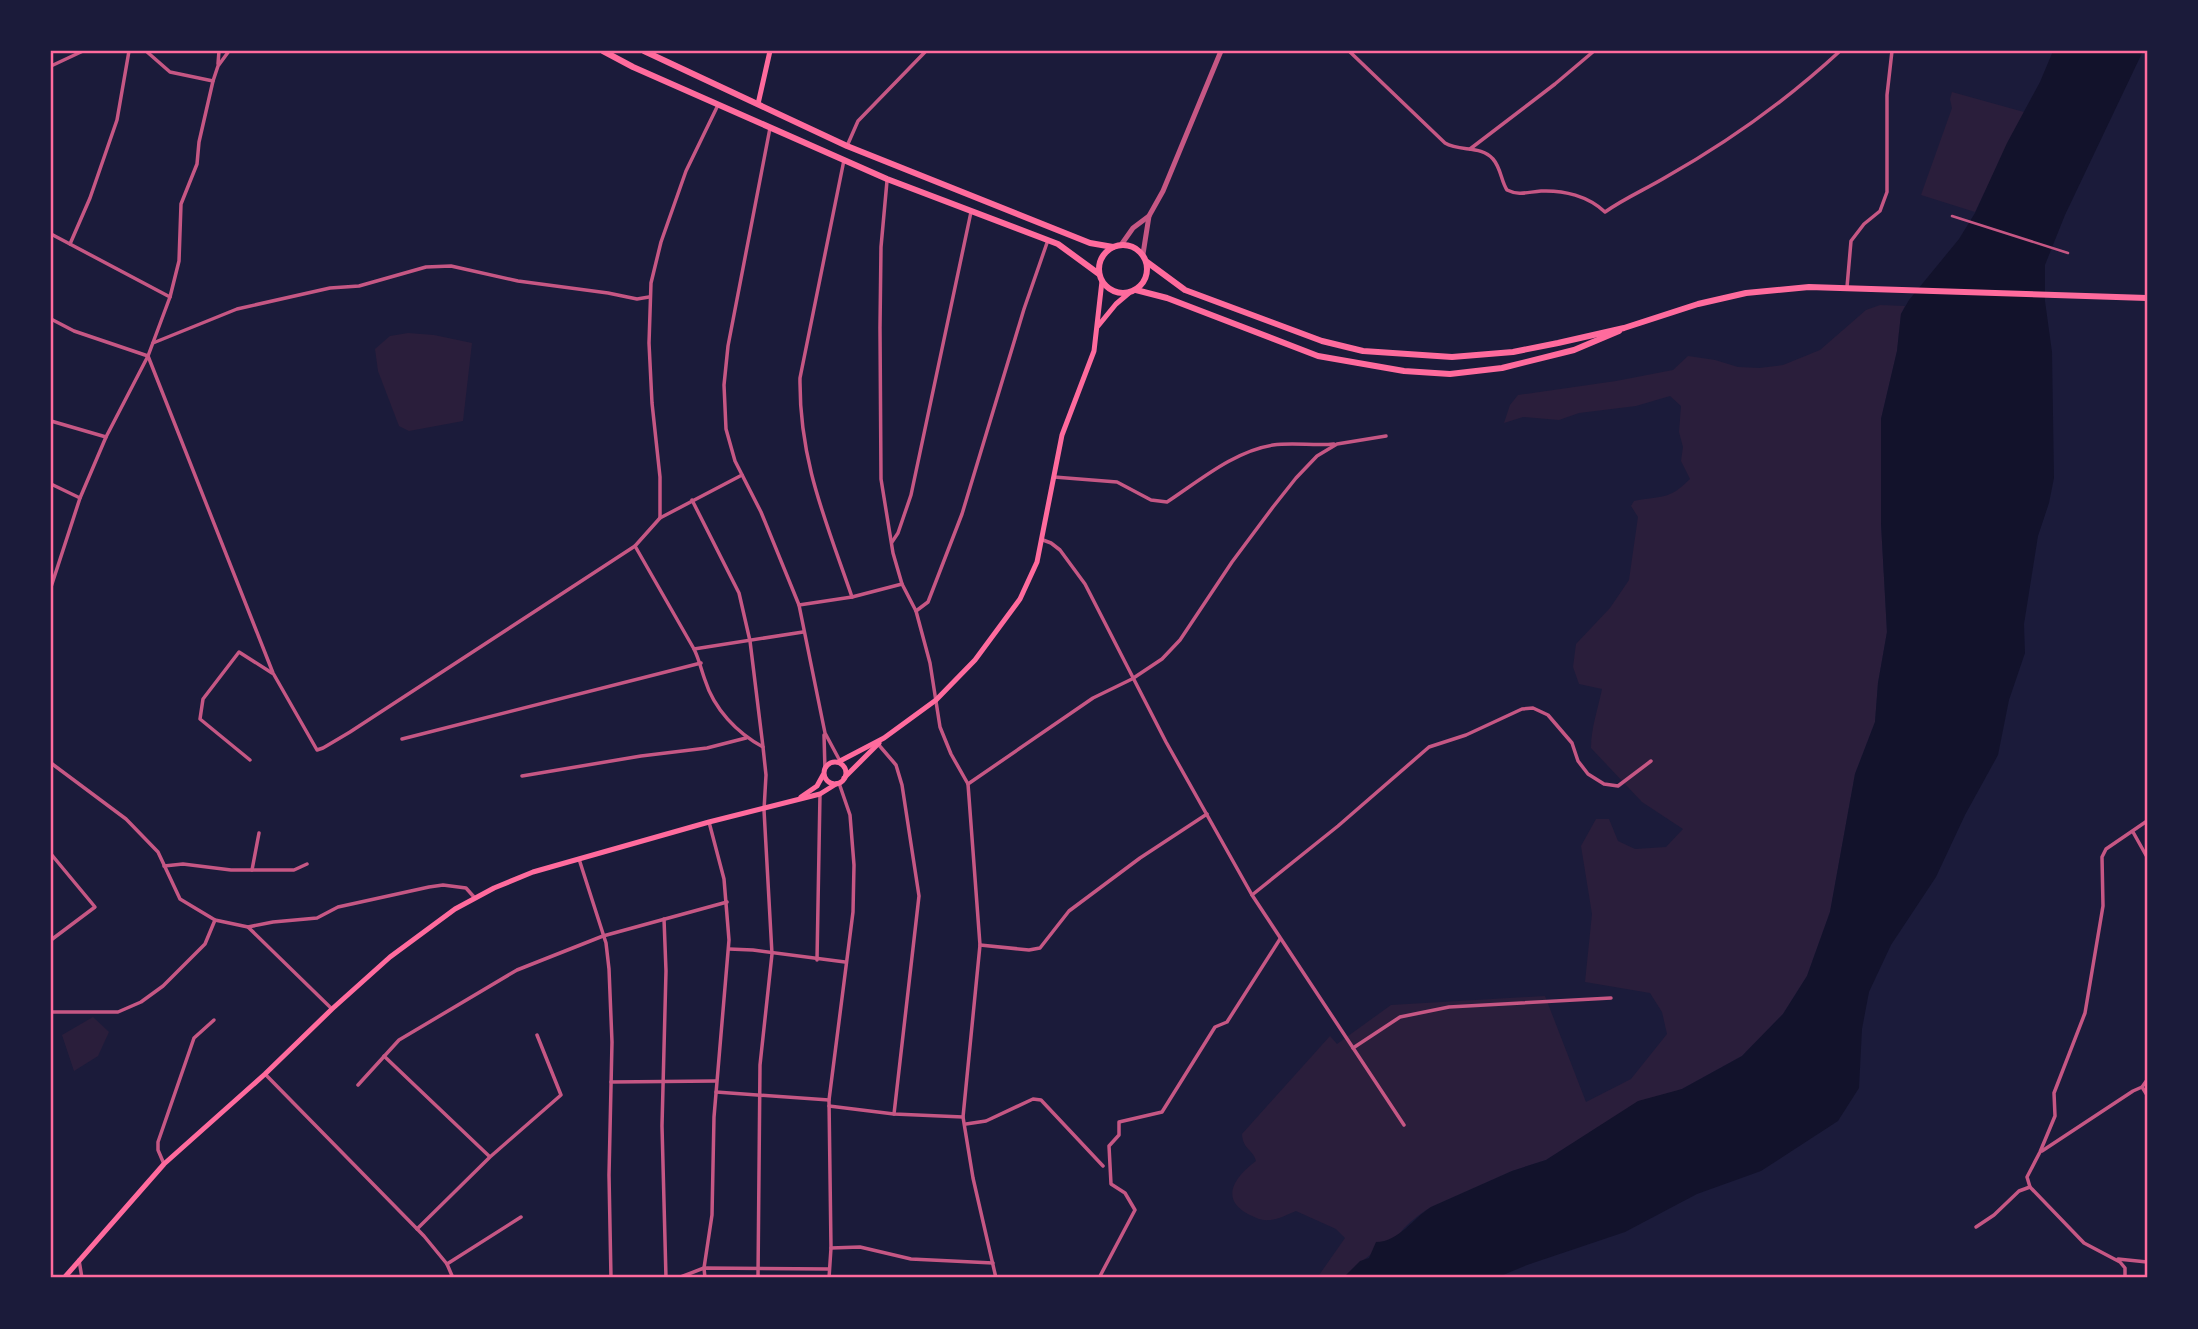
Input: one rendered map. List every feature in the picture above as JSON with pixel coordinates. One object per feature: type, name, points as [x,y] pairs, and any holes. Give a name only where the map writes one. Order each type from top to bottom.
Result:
[{"type":"highway","points":[[603,51],[887,180],[1058,244],[1113,292],[1133,292],[1167,298],[1318,356],[1404,371],[1450,374],[1502,368],[1574,350],[1624,328]]},
{"type":"highway","points":[[644,51],[847,146],[1090,243],[1113,247],[1130,245],[1143,254],[1147,262],[1185,290],[1322,341],[1363,351],[1452,357],[1513,352],[1624,328],[1698,304],[1746,293],[1809,287],[2147,298]]},
{"type":"highway","points":[[1100,278],[1101,258],[1113,247]]},
{"type":"highway","points":[[1133,292],[1146,278],[1147,262]]},
{"type":"main road","points":[[758,104],[770,51]]},
{"type":"main road","points":[[799,799],[817,786],[831,762],[840,761],[884,738],[936,700],[975,660],[1014,608],[1031,578],[1043,540],[1052,477],[1062,435],[1094,351],[1101,298],[1100,278]]},
{"type":"main road","points":[[1098,326],[1116,304],[1133,292]]},
{"type":"main road","points":[[64,1278],[163,1164],[411,940],[474,897],[515,878],[709,822],[820,794],[839,782],[884,738]]},
{"type":"main road","points":[[839,782],[845,769],[840,761]]},
{"type":"main road","points":[[824,772],[828,782],[839,782]]},
{"type":"street","points":[[51,66],[83,51]]},
{"type":"street","points":[[70,244],[90,198],[117,120],[129,51]]},
{"type":"street","points":[[146,51],[170,72],[213,81]]},
{"type":"street","points":[[51,587],[80,498],[106,437],[148,356],[170,297],[179,261],[181,204],[197,164],[199,142],[218,66],[219,51]]},
{"type":"street","points":[[218,66],[229,51]]},
{"type":"street","points":[[847,146],[858,121],[926,51]]},
{"type":"street","points":[[1143,254],[1149,216],[1163,191],[1221,51]]},
{"type":"street","points":[[1349,51],[1445,144],[1486,153],[1493,159],[1504,188],[1518,194],[1546,191],[1578,196],[1593,202],[1605,212],[1625,198],[1666,177],[1780,103],[1840,51]]},
{"type":"street","points":[[1470,149],[1594,51]]},
{"type":"street","points":[[1847,288],[1851,241],[1864,224],[1880,211],[1887,192],[1887,95],[1892,51]]},
{"type":"street","points":[[660,518],[659,461],[652,403],[649,298],[654,266],[678,192],[694,151],[718,105]]},
{"type":"street","points":[[770,128],[728,346],[724,386],[728,439],[799,605],[825,733],[824,772]]},
{"type":"street","points":[[844,160],[800,378],[800,404],[808,466],[852,597]]},
{"type":"street","points":[[887,180],[881,247],[881,479],[891,543],[902,583],[916,611],[930,663],[940,727],[968,784],[980,946],[963,1117],[996,1278]]},
{"type":"street","points":[[891,543],[898,533],[911,495],[971,212]]},
{"type":"street","points":[[1121,245],[1133,228],[1149,216]]},
{"type":"street","points":[[1952,216],[2068,253]]},
{"type":"street","points":[[51,234],[170,297]]},
{"type":"street","points":[[916,611],[928,602],[962,514],[1024,309],[1048,240]]},
{"type":"street","points":[[153,342],[237,309],[331,288],[359,286],[426,267],[451,266],[518,281],[637,299],[649,298]]},
{"type":"street","points":[[51,319],[74,331],[148,356],[273,673],[312,745],[320,750],[635,546],[660,518],[742,475]]},
{"type":"street","points":[[51,421],[106,437]]},
{"type":"street","points":[[1052,477],[1117,482],[1151,500],[1167,502],[1217,468],[1272,445],[1337,444],[1386,436]]},
{"type":"street","points":[[968,784],[1093,698],[1132,680],[1162,659],[1180,640],[1232,562],[1296,478],[1317,456],[1337,444]]},
{"type":"street","points":[[51,484],[80,498]]},
{"type":"street","points":[[692,500],[739,593],[750,641],[766,775],[764,810],[772,954],[760,1065],[758,1278]]},
{"type":"street","points":[[1043,540],[1060,550],[1078,572],[1132,680],[1252,895],[1404,1125]]},
{"type":"street","points":[[635,546],[694,649],[701,663],[704,679],[719,710],[746,738],[762,747]]},
{"type":"street","points":[[799,605],[852,597],[902,583]]},
{"type":"street","points":[[694,649],[803,632]]},
{"type":"street","points":[[250,760],[200,719],[203,699],[239,652],[273,673]]},
{"type":"street","points":[[402,738],[701,663]]},
{"type":"street","points":[[1252,895],[1338,826],[1429,747],[1466,736],[1522,709],[1533,708],[1548,715],[1572,743],[1583,768],[1604,784],[1618,786],[1651,761]]},
{"type":"street","points":[[825,733],[840,761]]},
{"type":"street","points":[[522,776],[707,748],[746,738]]},
{"type":"street","points":[[878,744],[896,765],[902,785],[919,896],[894,1114]]},
{"type":"street","points":[[51,763],[126,819],[158,852],[180,899],[215,920],[248,927],[317,918],[338,907],[443,885],[466,888],[474,897]]},
{"type":"street","points":[[829,1278],[829,1100],[853,912],[854,865],[850,815],[839,782]]},
{"type":"street","points":[[817,960],[820,794]]},
{"type":"street","points":[[980,946],[1029,950],[1040,948],[1069,911],[1206,814]]},
{"type":"street","points":[[2147,821],[2106,849],[2102,857],[2103,906],[2088,995],[2078,1034],[2054,1093],[2054,1115],[2027,1177],[2031,1187],[2084,1243],[2117,1259],[2147,1262]]},
{"type":"street","points":[[705,1278],[712,1215],[716,1081],[729,949],[724,879],[709,822]]},
{"type":"street","points":[[2133,832],[2147,857]]},
{"type":"street","points":[[252,870],[259,833]]},
{"type":"street","points":[[51,854],[95,906],[51,940]]},
{"type":"street","points":[[579,859],[603,936],[609,969],[611,1278]]},
{"type":"street","points":[[164,866],[183,864],[252,870],[294,870],[307,864]]},
{"type":"street","points":[[358,1085],[399,1040],[517,970],[603,936],[727,902]]},
{"type":"street","points":[[664,919],[666,971],[662,1126],[666,1278]]},
{"type":"street","points":[[51,1012],[118,1012],[141,1002],[157,991],[205,944],[215,920]]},
{"type":"street","points":[[248,927],[332,1009]]},
{"type":"street","points":[[1099,1278],[1135,1210],[1125,1193],[1111,1184],[1109,1146],[1119,1135],[1119,1122],[1162,1112],[1215,1027],[1227,1022],[1281,939]]},
{"type":"street","points":[[729,949],[845,962]]},
{"type":"street","points":[[1353,1048],[1400,1017],[1449,1007],[1611,998]]},
{"type":"street","points":[[163,1164],[158,1142],[194,1038],[214,1020]]},
{"type":"street","points":[[417,1229],[490,1157],[561,1095],[537,1034]]},
{"type":"street","points":[[384,1056],[490,1157]]},
{"type":"street","points":[[265,1074],[417,1229],[447,1264],[453,1278]]},
{"type":"street","points":[[2040,1152],[2142,1087],[2147,1080]]},
{"type":"street","points":[[611,1083],[716,1081]]},
{"type":"street","points":[[2142,1087],[2147,1095]]},
{"type":"street","points":[[716,1092],[829,1100]]},
{"type":"street","points":[[966,1124],[986,1121],[1033,1099],[1041,1100],[1103,1166]]},
{"type":"street","points":[[829,1106],[894,1114],[963,1117]]},
{"type":"street","points":[[1976,1227],[1994,1215],[2019,1191],[2031,1187]]},
{"type":"street","points":[[447,1264],[521,1217]]},
{"type":"street","points":[[831,1248],[860,1247],[911,1259],[993,1263]]},
{"type":"street","points":[[2117,1259],[2125,1268],[2126,1278]]},
{"type":"street","points":[[79,1260],[82,1278]]},
{"type":"street","points":[[678,1278],[704,1268],[829,1269]]},
{"type":"shaded area","points":[[2053,51],[2143,51],[2065,215],[2045,265],[2045,301],[2052,352],[2054,478],[2038,536],[2024,624],[2025,653],[2009,700],[1998,755],[1965,815],[1936,877],[1891,945],[1869,992],[1862,1029],[1859,1088],[1838,1121],[1761,1171],[1697,1194],[1625,1232],[1496,1278],[1343,1278],[1360,1261],[1369,1258],[1376,1242],[1399,1234],[1431,1207],[1512,1171],[1546,1160],[1638,1101],[1682,1089],[1742,1056],[1783,1014],[1807,976],[1830,912],[1855,774],[1875,722],[1878,683],[1887,632],[1881,523],[1881,419],[1897,351],[1901,314],[1909,300],[1959,239],[1975,213]]},
{"type":"shaded area","points":[[1952,92],[2024,112],[1975,212],[1921,195],[1952,108]]},
{"type":"shaded area","points":[[1880,305],[1905,306],[1901,314],[1897,351],[1881,419],[1881,523],[1887,632],[1878,683],[1875,722],[1855,774],[1830,912],[1807,976],[1783,1014],[1742,1056],[1682,1089],[1608,1121],[1546,1160],[1512,1171],[1431,1207],[1410,1222],[1396,1238],[1379,1248],[1343,1278],[1317,1278],[1345,1238],[1336,1229],[1296,1211],[1272,1220],[1258,1218],[1239,1208],[1232,1194],[1237,1180],[1256,1161],[1244,1143],[1242,1134],[1330,1036],[1337,1044],[1391,1005],[1545,996],[1586,1102],[1631,1079],[1667,1034],[1662,1012],[1650,993],[1585,982],[1592,914],[1581,846],[1596,819],[1609,819],[1618,841],[1635,849],[1666,847],[1683,829],[1642,802],[1591,748],[1602,689],[1579,684],[1573,667],[1576,644],[1610,608],[1629,580],[1638,517],[1631,506],[1634,501],[1670,494],[1690,479],[1681,461],[1681,406],[1670,396],[1636,406],[1579,413],[1559,420],[1523,417],[1504,423],[1510,405],[1518,395],[1673,370],[1688,356],[1738,367],[1783,365],[1820,350],[1866,310]]},
{"type":"shaded area","points":[[408,333],[472,343],[463,421],[409,431],[399,426],[378,371],[375,349],[390,336]]},
{"type":"shaded area","points":[[93,1017],[109,1032],[98,1056],[74,1071],[62,1035]]}]
